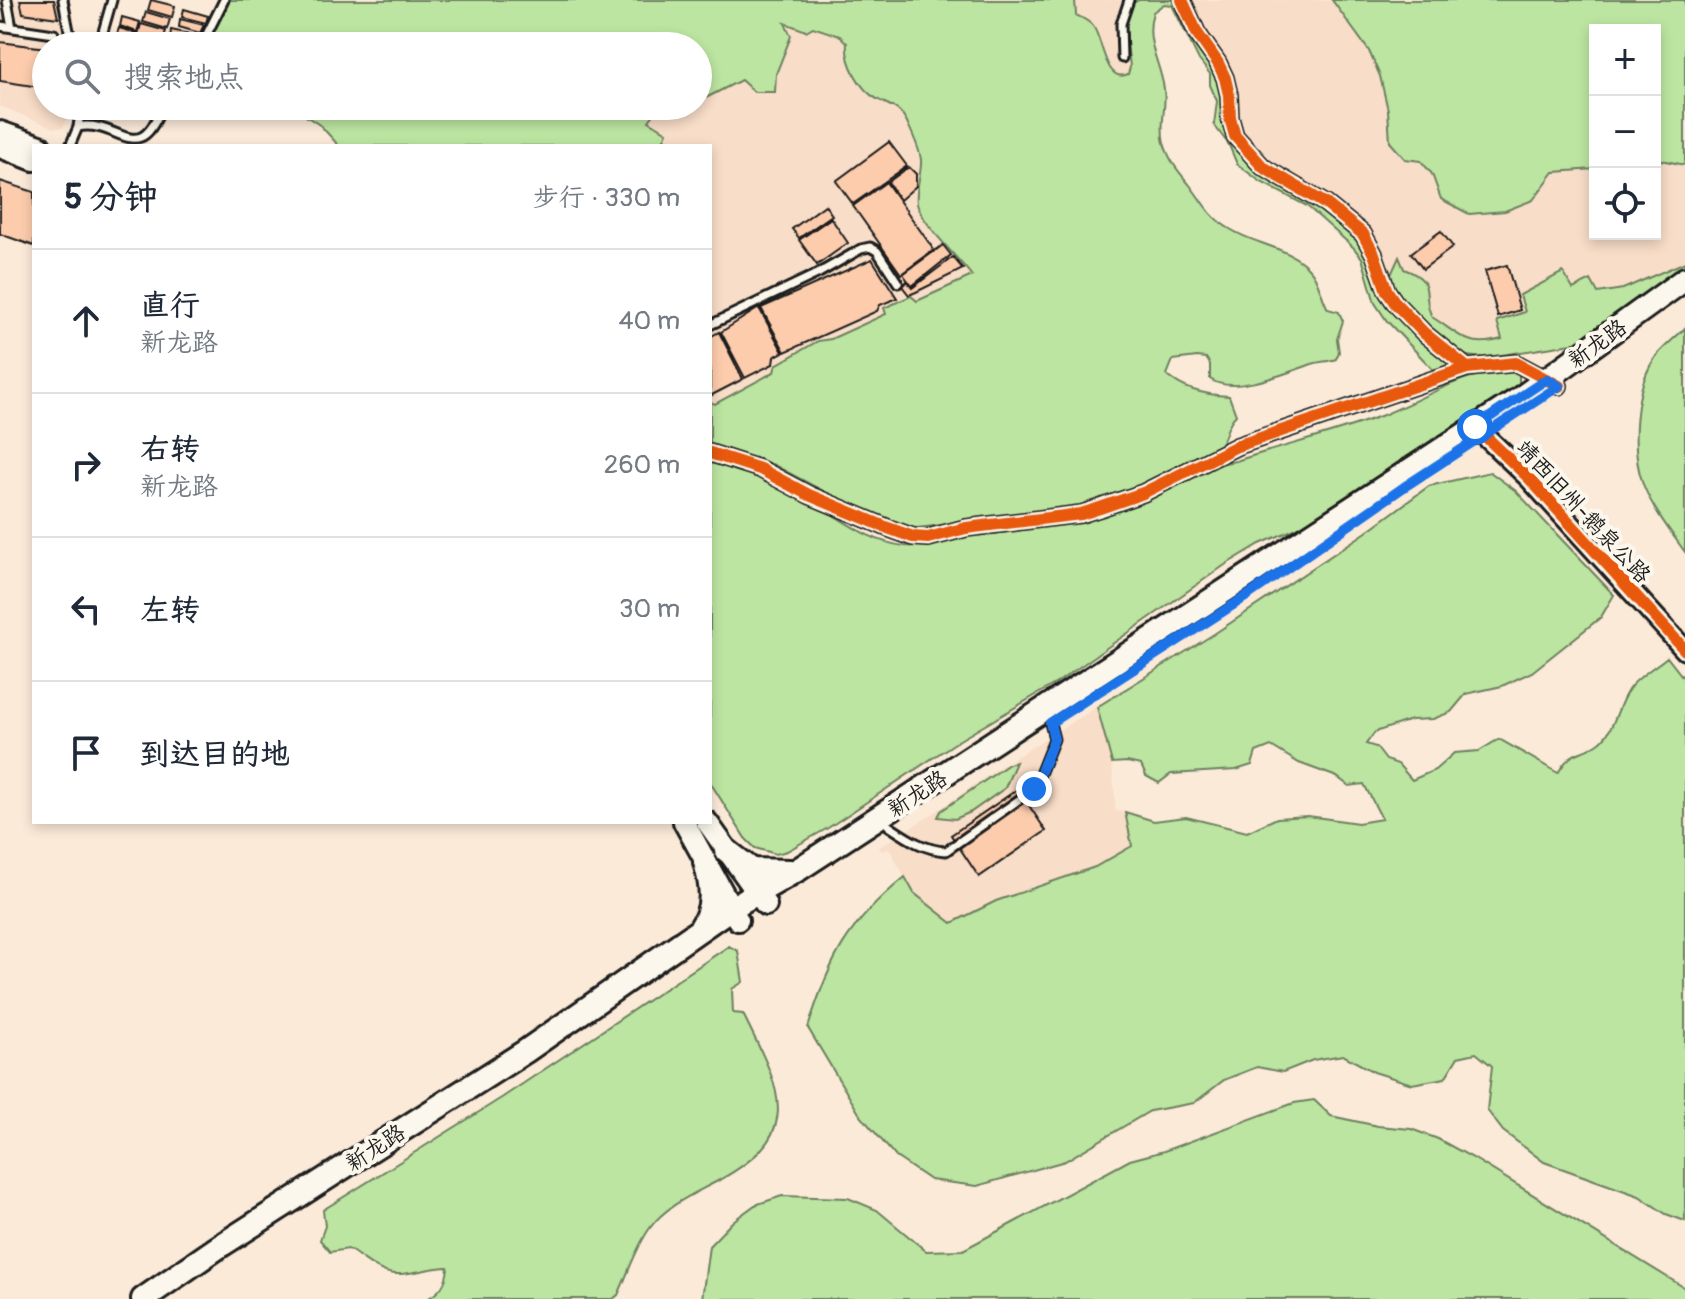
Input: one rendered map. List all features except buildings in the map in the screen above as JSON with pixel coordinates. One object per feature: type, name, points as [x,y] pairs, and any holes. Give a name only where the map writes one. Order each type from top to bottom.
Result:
[{"type":"main road","points":[[0,132],[34,144]]},
{"type":"main road","points":[[0,147],[32,159]]},
{"type":"main road","name":"新龙路","points":[[143,1299],[217,1248],[526,1051],[700,929],[734,914],[889,826],[1250,594],[1404,487],[1485,436],[1685,279]]},
{"type":"main road","name":"新龙路","points":[[762,898],[799,869],[1553,382],[1685,293]]},
{"type":"main road","points":[[685,824],[734,914]]},
{"type":"main road","points":[[708,824],[762,898]]},
{"type":"main road","points":[[726,850],[752,870],[775,872],[799,869]]},
{"type":"main road","points":[[700,929],[707,920],[713,894],[705,862]]},
{"type":"main road","name":"新龙路","points":[[156,1299],[220,1255],[529,1065],[734,914]]},
{"type":"street","points":[[1182,0],[1197,33],[1225,78],[1235,136],[1263,167],[1326,204],[1363,234],[1387,291],[1396,304],[1424,333],[1467,368]]},
{"type":"street","points":[[712,454],[760,469],[809,495],[888,528],[913,537],[928,538],[966,528],[1081,514],[1143,493],[1237,446],[1467,368],[1516,363],[1553,382]]},
{"type":"street","name":"靖西旧州-鹅泉公路","points":[[1485,436],[1529,478],[1685,650]]},
{"type":"lane","points":[[7,0],[12,28]]},
{"type":"lane","points":[[63,0],[69,32]]},
{"type":"lane","points":[[103,32],[112,0]]},
{"type":"lane","points":[[208,32],[224,0]]},
{"type":"lane","points":[[1122,58],[1121,24],[1129,0]]},
{"type":"lane","points":[[0,26],[40,32]]},
{"type":"lane","points":[[71,144],[79,120]]},
{"type":"lane","points":[[78,127],[91,125],[136,140],[152,128],[156,120]]},
{"type":"lane","points":[[712,324],[870,247],[877,251],[898,283]]},
{"type":"lane","points":[[889,826],[922,846],[946,851],[1034,789],[1054,739],[1050,723]]},
{"type":"shaded area","points":[[0,0],[57,0],[64,32],[32,32],[32,119],[0,106]]},
{"type":"shaded area","points":[[1075,0],[1137,0],[1131,5],[1128,74],[1118,77],[1112,71],[1095,28],[1076,15]]},
{"type":"shaded area","points":[[1188,0],[1332,0],[1369,51],[1380,76],[1388,110],[1390,142],[1405,159],[1421,161],[1432,174],[1441,199],[1533,200],[1554,172],[1589,169],[1589,240],[1661,240],[1661,160],[1685,165],[1685,262],[1623,289],[1598,293],[1573,289],[1563,272],[1502,339],[1473,343],[1432,317],[1426,284],[1415,273],[1393,267],[1389,279],[1357,221],[1347,211],[1279,169],[1248,141],[1238,123],[1236,92],[1226,66],[1208,44]]},
{"type":"shaded area","points":[[784,22],[797,28],[813,27],[840,36],[847,43],[846,57],[853,72],[874,98],[896,107],[905,118],[921,161],[917,178],[917,206],[972,276],[917,301],[911,296],[885,308],[887,313],[868,323],[831,339],[818,341],[774,372],[715,404],[712,403],[712,144],[662,144],[667,132],[648,121],[712,120],[712,94],[741,80],[776,74],[791,36]]},
{"type":"shaded area","points":[[34,120],[66,120],[63,128],[54,128]]},
{"type":"shaded area","points":[[1097,707],[1112,763],[1116,811],[1125,812],[1132,845],[1095,867],[996,901],[951,923],[914,893],[889,849],[883,851],[878,848],[1004,764]]},
{"type":"green space","points":[[227,0],[1075,0],[1076,15],[1093,26],[1109,67],[1120,76],[1128,74],[1130,67],[1126,20],[1132,4],[1139,0],[1178,0],[1221,84],[1224,124],[1236,147],[1258,171],[1307,200],[1360,240],[1384,301],[1403,323],[1454,368],[1438,375],[1387,321],[1375,303],[1362,258],[1353,247],[1307,206],[1261,182],[1237,164],[1229,145],[1214,125],[1217,101],[1210,85],[1210,74],[1199,60],[1172,5],[1164,4],[1153,12],[1150,32],[1164,89],[1163,136],[1168,155],[1207,209],[1223,224],[1283,251],[1311,271],[1328,309],[1339,312],[1343,321],[1337,339],[1339,352],[1336,359],[1261,381],[1232,385],[1210,379],[1210,364],[1206,358],[1173,360],[1167,375],[1181,385],[1212,395],[1229,396],[1236,415],[1219,447],[1139,488],[1086,507],[910,529],[838,499],[774,465],[712,445],[712,403],[715,404],[774,372],[776,365],[818,341],[831,339],[886,314],[884,308],[911,296],[917,301],[972,276],[919,210],[917,197],[921,160],[906,120],[897,109],[871,95],[860,82],[848,58],[847,43],[840,36],[813,27],[806,31],[785,23],[791,36],[776,74],[775,92],[754,92],[741,80],[712,95],[712,32],[211,32]]},
{"type":"green space","points":[[1332,0],[1685,0],[1685,165],[1661,160],[1661,24],[1589,24],[1589,169],[1554,172],[1533,200],[1505,211],[1469,214],[1441,199],[1432,174],[1421,161],[1405,159],[1390,142],[1388,110],[1380,76],[1369,51]]},
{"type":"green space","points":[[312,120],[650,120],[667,132],[662,144],[337,144]]},
{"type":"green space","points":[[1399,257],[1404,269],[1425,284],[1432,317],[1464,338],[1480,342],[1502,339],[1497,321],[1525,312],[1520,295],[1563,272],[1573,289],[1591,280],[1598,293],[1623,289],[1685,262],[1685,269],[1572,344],[1483,358],[1467,356],[1452,348],[1415,316],[1393,289],[1389,279]]},
{"type":"green space","points":[[1685,328],[1685,552],[1643,484],[1636,453],[1636,435],[1639,399],[1650,366]]},
{"type":"green space","points":[[1510,369],[1519,373],[1519,383],[1501,398],[1440,435],[1315,520],[1260,544],[1225,565],[1058,682],[958,741],[828,828],[787,851],[776,854],[755,848],[745,838],[712,785],[712,463],[754,474],[782,486],[881,541],[921,546],[973,535],[1054,525],[1125,508],[1154,497],[1211,467],[1347,428],[1461,380]]},
{"type":"green space","points":[[1490,472],[1516,491],[1614,595],[1601,617],[1532,672],[1502,686],[1466,694],[1451,712],[1433,719],[1411,720],[1375,732],[1366,744],[1376,747],[1386,760],[1398,764],[1412,780],[1435,770],[1454,753],[1479,751],[1499,739],[1558,773],[1572,756],[1603,739],[1632,685],[1667,657],[1685,680],[1685,1221],[1666,1214],[1639,1196],[1544,1162],[1503,1131],[1487,1110],[1492,1066],[1476,1053],[1458,1057],[1445,1078],[1412,1084],[1374,1072],[1343,1055],[1313,1060],[1283,1072],[1257,1067],[1224,1080],[1194,1103],[1150,1111],[1065,1161],[977,1186],[930,1180],[896,1157],[860,1115],[808,1028],[833,962],[868,911],[905,877],[914,893],[952,923],[996,901],[1095,867],[1132,846],[1125,812],[1154,821],[1186,817],[1247,832],[1277,818],[1308,816],[1358,823],[1382,819],[1364,784],[1349,786],[1337,777],[1299,763],[1271,746],[1256,752],[1252,765],[1236,770],[1171,774],[1159,783],[1146,776],[1141,765],[1112,763],[1097,707],[1214,634],[1365,533],[1429,486]]},
{"type":"green space","points":[[1016,762],[1005,788],[971,812],[955,819],[938,817],[941,811]]},
{"type":"green space","points":[[729,946],[738,951],[743,982],[732,989],[733,1013],[743,1014],[769,1068],[776,1091],[778,1112],[773,1131],[761,1149],[741,1167],[662,1214],[640,1244],[618,1295],[613,1299],[427,1299],[442,1286],[448,1267],[389,1273],[348,1249],[330,1252],[320,1240],[325,1226],[323,1210],[503,1097]]},
{"type":"green space","points":[[1314,1100],[1331,1116],[1411,1129],[1438,1139],[1685,1288],[1685,1299],[702,1299],[709,1246],[733,1221],[755,1205],[782,1196],[848,1198],[877,1210],[926,1251],[963,1250],[1130,1160],[1164,1151],[1294,1103]]},
{"type":"cycle path","points":[[1182,0],[1197,33],[1225,78],[1235,136],[1263,167],[1326,204],[1363,234],[1387,291],[1424,333],[1467,368],[1516,363],[1559,386]]},
{"type":"cycle path","points":[[712,454],[760,469],[809,495],[888,528],[913,537],[928,538],[966,528],[1081,514],[1143,493],[1237,446],[1467,368]]},
{"type":"cycle path","points":[[1485,436],[1529,478],[1685,650]]},
{"type":"route","points":[[1034,789],[1054,739],[1050,723],[1250,594],[1404,487],[1559,386],[1547,379],[1475,427]]}]
